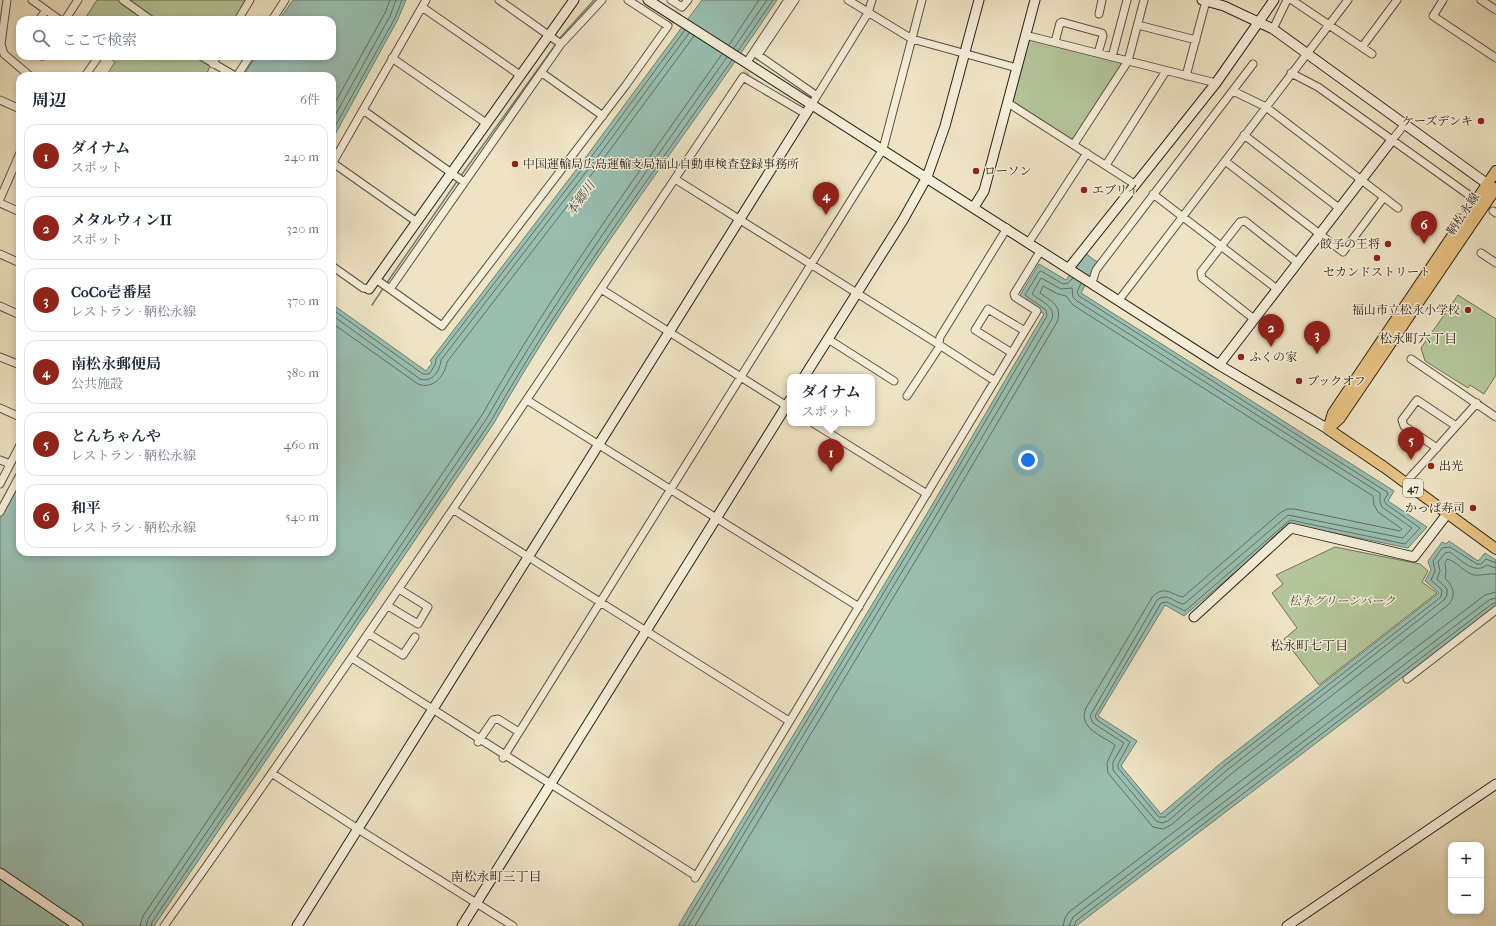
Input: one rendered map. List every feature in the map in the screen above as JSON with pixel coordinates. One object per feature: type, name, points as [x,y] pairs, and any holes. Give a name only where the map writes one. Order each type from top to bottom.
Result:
[{"type":"main road","name":"鞆松永線","points":[[1328,429],[1340,418],[1494,188],[1496,171]]},
{"type":"main road","name":"鞆松永線","points":[[1328,429],[1333,413],[1476,200],[1494,188]]},
{"type":"main road","name":"47","points":[[1328,429],[1406,482],[1496,549]]},
{"type":"street","points":[[7,0],[1,44],[4,54],[25,72]]},
{"type":"street","points":[[32,0],[54,16]]},
{"type":"street","points":[[68,16],[78,0]]},
{"type":"street","points":[[123,0],[145,16]]},
{"type":"street","points":[[240,16],[250,0]]},
{"type":"street","points":[[275,16],[285,0]]},
{"type":"street","points":[[336,157],[426,0]]},
{"type":"street","points":[[499,0],[561,44]]},
{"type":"street","points":[[508,6],[513,0]]},
{"type":"street","points":[[336,269],[363,288],[369,289],[417,222],[454,174],[486,122],[520,75],[551,36],[574,0]]},
{"type":"street","points":[[390,289],[561,44],[602,0]]},
{"type":"street","points":[[376,280],[442,326],[603,116],[668,26],[628,0]]},
{"type":"street","points":[[648,0],[1029,242],[1219,365],[1328,429]]},
{"type":"street","points":[[671,0],[682,7],[688,0]]},
{"type":"street","points":[[746,62],[788,0]]},
{"type":"street","points":[[795,0],[758,55],[817,96]]},
{"type":"street","points":[[848,0],[912,40],[965,53],[1016,68]]},
{"type":"street","points":[[297,926],[806,114],[868,13],[872,0]]},
{"type":"street","points":[[504,756],[883,149],[922,0]]},
{"type":"street","points":[[806,374],[903,220],[927,177],[945,126],[979,0]]},
{"type":"street","points":[[974,207],[984,191],[1035,0]]},
{"type":"street","points":[[1098,14],[1102,0]]},
{"type":"street","points":[[1112,57],[1127,0]]},
{"type":"street","points":[[1074,144],[1128,61],[1144,0]]},
{"type":"street","points":[[1070,269],[1216,84],[1274,0]]},
{"type":"street","points":[[1273,29],[1287,0]]},
{"type":"street","points":[[1292,0],[1372,54]]},
{"type":"street","points":[[1119,300],[1348,0]]},
{"type":"street","points":[[1362,47],[1396,0]]},
{"type":"street","points":[[1481,0],[1496,10]]},
{"type":"street","points":[[1186,76],[1196,40],[1204,1],[1224,6],[1273,29],[1494,188]]},
{"type":"street","points":[[1440,1],[1433,16],[1496,58]]},
{"type":"street","points":[[422,7],[520,75]]},
{"type":"street","points":[[42,16],[46,10]]},
{"type":"street","points":[[1055,42],[1060,24],[1062,22],[1102,32],[1103,36],[1098,53]]},
{"type":"street","points":[[1138,25],[1196,40]]},
{"type":"street","points":[[1025,35],[1216,84]]},
{"type":"street","points":[[392,58],[486,122]]},
{"type":"street","points":[[88,72],[95,60]]},
{"type":"street","points":[[206,60],[228,72]]},
{"type":"street","points":[[212,64],[214,60]]},
{"type":"street","points":[[239,72],[247,60]]},
{"type":"street","points":[[1090,282],[1096,270],[1152,194],[1253,64]]},
{"type":"street","points":[[1106,165],[1166,71]]},
{"type":"street","points":[[542,73],[603,116]]},
{"type":"street","points":[[1292,74],[1318,87],[1476,200]]},
{"type":"street","points":[[164,926],[273,774],[454,510],[600,289],[743,77],[806,114]]},
{"type":"street","points":[[1233,91],[1266,107],[1398,208]]},
{"type":"street","points":[[0,100],[16,107]]},
{"type":"street","points":[[1008,103],[1136,185]]},
{"type":"street","points":[[363,110],[464,182]]},
{"type":"street","points":[[1219,365],[1405,124]]},
{"type":"street","points":[[1244,135],[1340,208]]},
{"type":"street","points":[[1029,242],[1087,153]]},
{"type":"street","points":[[1225,161],[1343,252],[1384,197]]},
{"type":"street","points":[[0,199],[16,164]]},
{"type":"street","points":[[336,167],[417,222]]},
{"type":"street","points":[[675,179],[995,381]]},
{"type":"street","points":[[1152,194],[1277,290]]},
{"type":"street","points":[[0,203],[16,210]]},
{"type":"street","points":[[1254,319],[1202,278],[1201,272],[1240,222],[1245,221],[1298,263]]},
{"type":"street","points":[[907,396],[938,349],[940,337],[1007,228]]},
{"type":"street","points":[[352,658],[434,709],[504,756],[551,783],[695,877],[1037,312],[1015,297],[1014,294],[1041,250]]},
{"type":"street","points":[[1481,253],[1496,263]]},
{"type":"street","points":[[0,254],[16,261]]},
{"type":"street","points":[[600,289],[740,377],[787,404]]},
{"type":"street","points":[[0,306],[16,313]]},
{"type":"street","points":[[1012,353],[975,330],[988,309],[1025,331]]},
{"type":"street","points":[[828,339],[894,381]]},
{"type":"street","points":[[0,357],[16,363]]},
{"type":"street","points":[[1412,359],[1496,417]]},
{"type":"street","points":[[527,400],[599,443],[859,607]]},
{"type":"street","points":[[1437,448],[1404,426],[1402,420],[1417,400],[1456,426]]},
{"type":"street","points":[[1406,482],[1476,403]]},
{"type":"street","points":[[0,408],[16,415]]},
{"type":"street","points":[[462,926],[787,408]]},
{"type":"street","points":[[818,426],[927,494]]},
{"type":"street","points":[[0,484],[16,453]]},
{"type":"street","points":[[0,460],[10,464]]},
{"type":"street","points":[[0,512],[16,482]]},
{"type":"street","points":[[454,510],[789,722]]},
{"type":"street","points":[[1194,617],[1291,528],[1414,557],[1447,514]]},
{"type":"street","points":[[388,606],[418,624],[428,607],[399,589]]},
{"type":"street","points":[[1407,679],[1496,610]]},
{"type":"street","points":[[369,634],[403,655],[415,637]]},
{"type":"street","points":[[479,740],[493,720],[498,719],[519,732]]},
{"type":"street","points":[[273,774],[513,926]]},
{"type":"street","points":[[1287,926],[1496,784]]},
{"type":"street","points":[[0,873],[78,926]]},
{"type":"green space","points":[[97,0],[247,0],[237,16],[87,16]]},
{"type":"green space","points":[[1028,38],[1121,62],[1122,64],[1074,138],[1071,139],[1011,100]]},
{"type":"green space","points":[[112,60],[212,60],[207,72],[109,72],[115,62]]},
{"type":"green space","name":"福山市立松永小学校","points":[[1458,295],[1496,319],[1496,375],[1484,394],[1470,385],[1468,388],[1425,361],[1421,348]]},
{"type":"green space","name":"松永グリーンパーク","points":[[1335,547],[1420,564],[1428,571],[1422,582],[1437,593],[1319,685],[1284,639],[1297,628],[1272,593],[1283,584],[1276,575]]},
{"type":"water","points":[[293,0],[406,0],[398,19],[336,133],[336,72],[246,72],[253,60],[336,60],[336,16],[282,16]]},
{"type":"water","name":"本郷川","points":[[702,0],[777,0],[595,261],[526,368],[494,423],[154,926],[0,926],[0,519],[16,489],[16,556],[336,556],[336,307],[426,371],[432,363],[430,361],[589,153]]},
{"type":"water","points":[[1085,253],[1097,262],[1081,293],[1394,491],[1388,501],[1427,527],[1408,548],[1291,524],[1184,616],[1165,605],[1098,716],[1137,741],[1121,766],[1161,814],[1221,763],[1439,593],[1425,581],[1431,570],[1428,561],[1442,542],[1446,544],[1449,541],[1478,561],[1485,553],[1496,560],[1496,606],[1076,926],[678,926],[925,517],[1044,314],[1019,297],[1039,264],[1066,280]]},
{"type":"waterway","points":[[559,39],[594,0]]},
{"type":"waterway","points":[[460,177],[556,44]]},
{"type":"waterway","points":[[386,284],[458,180]]},
{"type":"waterway","points":[[372,305],[384,287]]},
{"type":"tunnel","points":[[668,26],[682,7]]},
{"type":"tunnel","points":[[743,77],[758,55]]},
{"type":"place","name":"ケーズデンキ","points":[[1481,121]]},
{"type":"place","name":"中国運輸局広島運輸支局福山自動車検査登録事務所","points":[[515,164]]},
{"type":"place","name":"ローソン","points":[[976,171]]},
{"type":"place","name":"エブリイ","points":[[1084,190]]},
{"type":"place","name":"南松永郵便局","points":[[826,215]]},
{"type":"place","name":"餃子の王将","points":[[1388,244]]},
{"type":"place","name":"和平","points":[[1424,244]]},
{"type":"place","name":"セカンドストリート","points":[[1377,258]]},
{"type":"place","name":"福山市立松永小学校","points":[[1468,310]]},
{"type":"place","name":"メタルウィンII","points":[[1271,347]]},
{"type":"place","name":"CoCo壱番屋","points":[[1317,354]]},
{"type":"place","name":"ふくの家","points":[[1241,357]]},
{"type":"place","name":"ブックオフ","points":[[1299,381]]},
{"type":"place","name":"とんちゃんや","points":[[1411,460]]},
{"type":"place","name":"出光","points":[[1431,466]]},
{"type":"place","name":"ダイナム","points":[[831,472]]},
{"type":"place","name":"かっぱ寿司","points":[[1473,508]]},
{"type":"district","name":"松永町六丁目","points":[[1418,338]]},
{"type":"district","name":"松永町七丁目","points":[[1309,645]]},
{"type":"district","name":"南松永町三丁目","points":[[496,876]]}]
